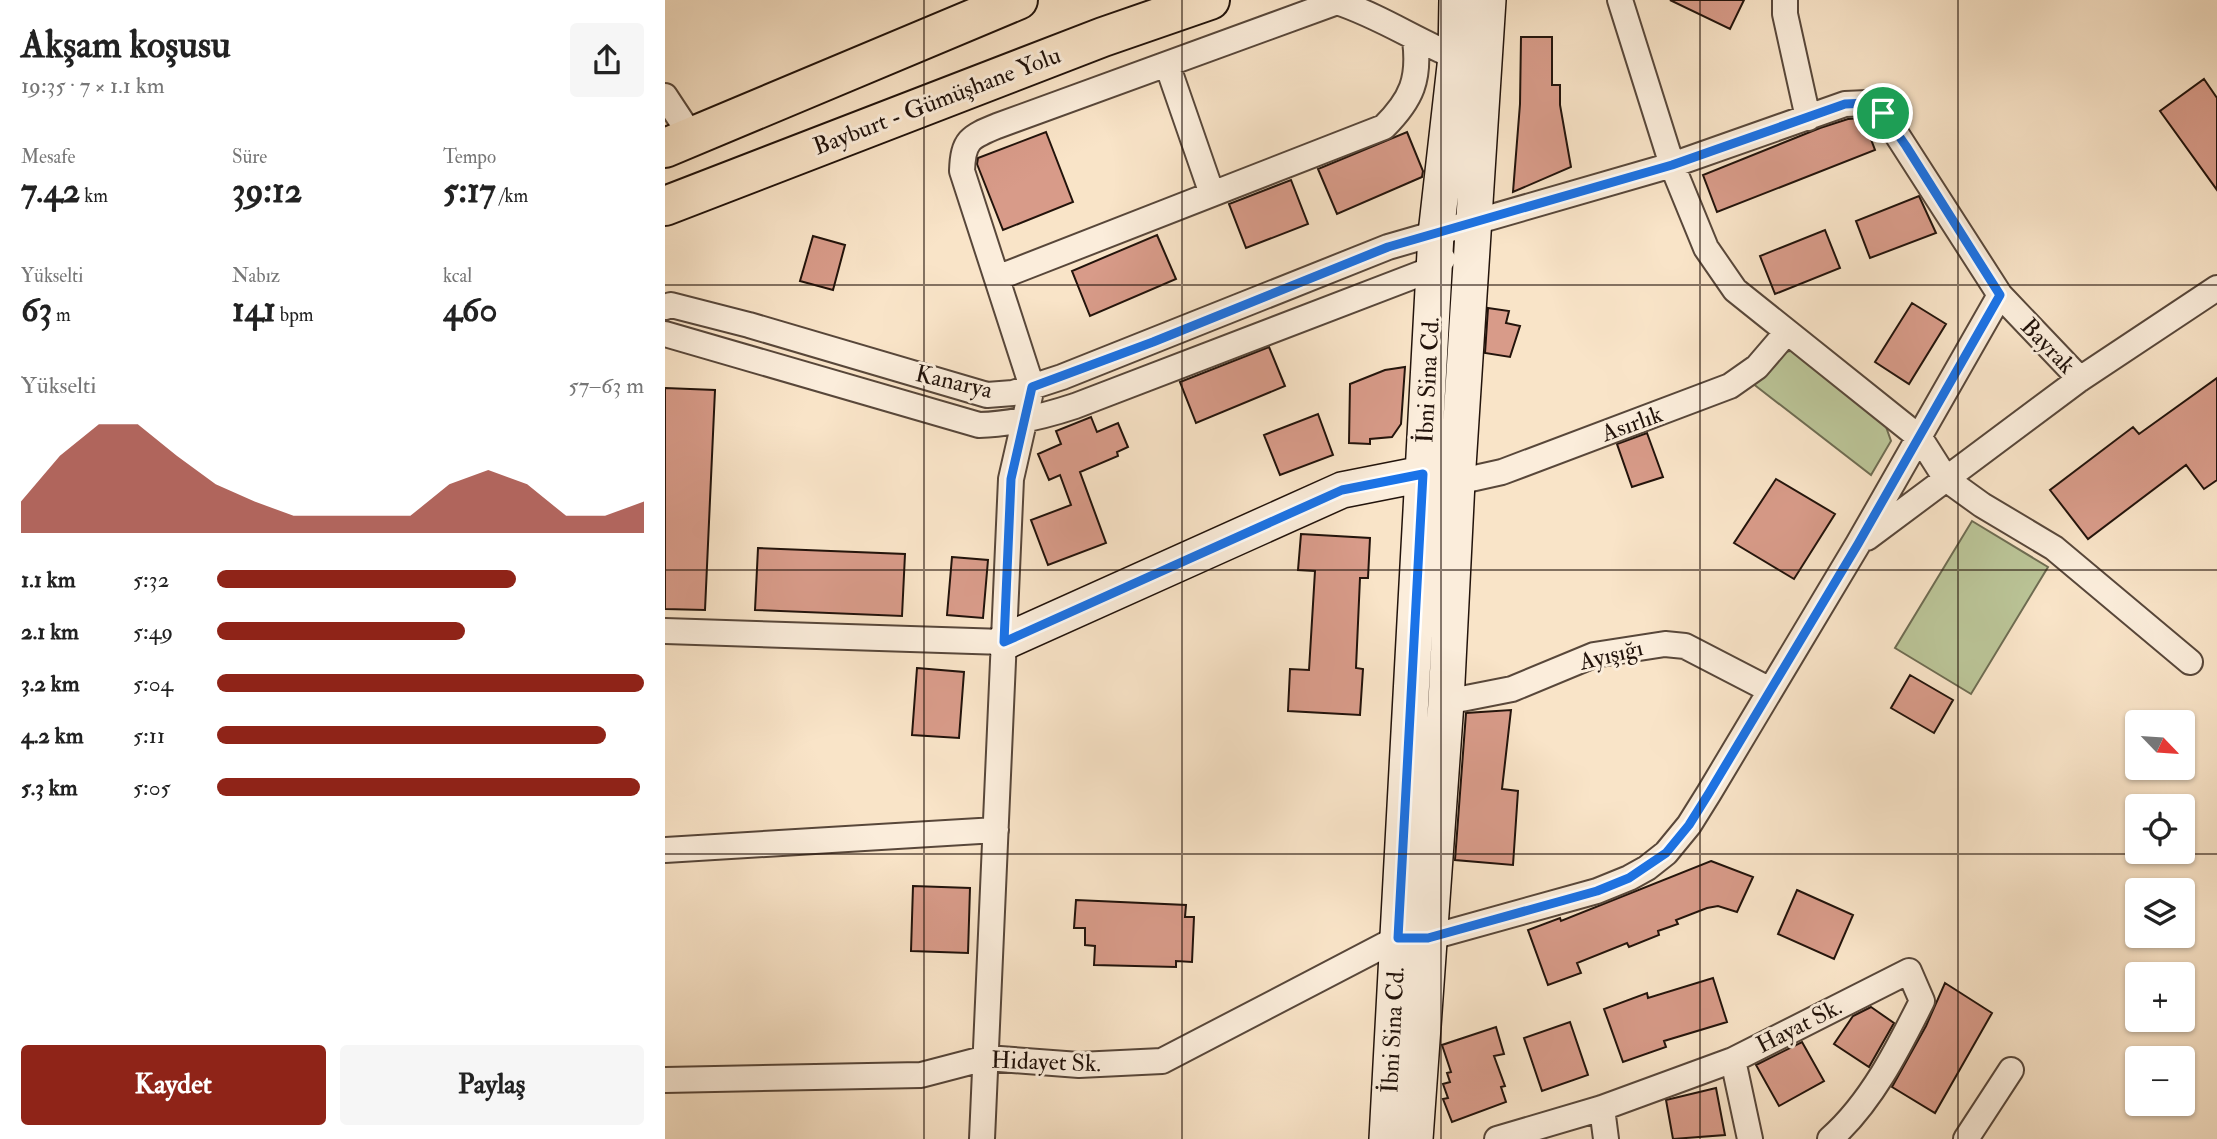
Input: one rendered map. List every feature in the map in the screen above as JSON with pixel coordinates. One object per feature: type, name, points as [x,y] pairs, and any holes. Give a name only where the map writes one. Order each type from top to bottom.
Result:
[{"type":"highway","points":[[678,143],[1018,0]]},
{"type":"highway","name":"Bayburt - Gümüşhane Yolu","points":[[665,206],[1103,37],[1210,0]]},
{"type":"main road","name":"İbni Sina Cd.","points":[[1415,1139],[1413,938],[1423,474],[1436,234],[1456,57],[1457,0]]},
{"type":"main road","name":"İbni Sina Cd.","points":[[1387,1139],[1446,702],[1457,482],[1488,0]]},
{"type":"main road","points":[[1004,642],[1342,490],[1423,474]]},
{"type":"street","points":[[1620,0],[1672,165],[1706,248],[1721,274],[1735,290],[1920,438],[1946,479],[1982,505],[2054,548],[2190,662]]},
{"type":"street","points":[[1785,0],[1785,14],[1808,118]]},
{"type":"street","points":[[982,1139],[1011,479],[1032,387],[962,170],[962,151],[972,136],[1338,2],[1371,13],[1415,40],[1456,57]]},
{"type":"street","points":[[997,278],[1384,127],[1400,111],[1413,87],[1418,67],[1415,40]]},
{"type":"street","points":[[1167,64],[1212,194]]},
{"type":"street","points":[[665,96],[678,143]]},
{"type":"street","name":"Bayrak","points":[[1473,223],[1672,165],[1845,104],[1868,103],[1883,113],[2000,295],[2080,379]]},
{"type":"street","points":[[665,334],[979,425],[1026,421],[1075,406],[1434,268],[1473,223]]},
{"type":"street","name":"Kanarya","points":[[665,307],[671,305],[749,325],[987,396],[1032,387],[1153,342],[1388,247],[1473,223]]},
{"type":"street","points":[[1858,544],[2080,379],[2217,288]]},
{"type":"street","name":"Hidayet Sk.","points":[[665,1080],[921,1075],[986,1058],[1079,1066],[1162,1061],[1413,938],[1597,891],[1647,868],[1666,853],[1689,825],[1858,544],[2000,295]]},
{"type":"street","name":"Asırlık","points":[[1457,482],[1502,472],[1730,386],[1757,367],[1787,332]]},
{"type":"street","points":[[665,631],[1004,642]]},
{"type":"street","name":"Ayışığı","points":[[1446,702],[1513,689],[1594,655],[1665,644],[1685,646],[1770,690]]},
{"type":"street","points":[[665,850],[996,830]]},
{"type":"street","name":"Hayat Sk.","points":[[1497,1139],[1602,1108],[1733,1060],[1909,971],[1922,1000],[1902,1040],[1869,1093],[1830,1139]]},
{"type":"street","points":[[1733,1060],[1749,1139]]},
{"type":"street","points":[[1966,1139],[2011,1070]]},
{"type":"street","points":[[1602,1108],[1606,1139]]},
{"type":"green space","points":[[1794,350],[1884,421],[1891,441],[1871,475],[1752,383],[1786,352]]},
{"type":"green space","points":[[1972,521],[2048,567],[1971,694],[1895,648]]},
{"type":"building","points":[[1670,0],[1744,0],[1730,29]]},
{"type":"building","points":[[1521,37],[1552,37],[1552,85],[1560,85],[1560,105],[1571,167],[1513,192],[1520,104]]},
{"type":"building","points":[[2204,79],[2217,98],[2217,190],[2160,111]]},
{"type":"building","points":[[1863,118],[1875,150],[1717,212],[1703,175],[1820,128],[1848,119]]},
{"type":"building","points":[[1046,132],[1073,202],[1003,230],[977,164],[978,158]]},
{"type":"building","points":[[1407,132],[1423,171],[1422,177],[1337,214],[1318,169]]},
{"type":"building","points":[[1291,180],[1308,224],[1246,248],[1229,204]]},
{"type":"building","points":[[1919,196],[1936,233],[1870,258],[1856,221]]},
{"type":"building","points":[[1825,230],[1840,268],[1775,294],[1760,256]]},
{"type":"building","points":[[1157,235],[1176,279],[1090,316],[1072,271]]},
{"type":"building","points":[[813,236],[845,245],[833,290],[800,281]]},
{"type":"building","points":[[1912,303],[1946,324],[1909,384],[1875,362]]},
{"type":"building","points":[[1488,308],[1509,311],[1506,323],[1520,326],[1510,357],[1485,353]]},
{"type":"building","points":[[1269,347],[1285,386],[1196,423],[1180,382]]},
{"type":"building","points":[[1405,367],[1401,424],[1392,437],[1370,439],[1370,444],[1349,443],[1350,384],[1385,370]]},
{"type":"building","points":[[2217,378],[2217,480],[2204,489],[2186,465],[2088,539],[2050,490],[2133,427],[2139,434]]},
{"type":"building","points":[[665,388],[715,390],[705,610],[665,609]]},
{"type":"building","points":[[1318,414],[1333,455],[1280,475],[1264,435]]},
{"type":"building","points":[[1091,417],[1097,432],[1118,423],[1128,447],[1117,452],[1118,456],[1080,472],[1106,543],[1048,565],[1031,520],[1071,505],[1060,475],[1049,480],[1038,454],[1061,444],[1056,431]]},
{"type":"building","points":[[1647,433],[1663,477],[1632,487],[1617,444]]},
{"type":"building","points":[[1776,479],[1835,514],[1794,579],[1734,543]]},
{"type":"building","points":[[1301,534],[1370,538],[1368,578],[1360,578],[1356,668],[1363,669],[1360,715],[1288,711],[1290,669],[1309,670],[1315,571],[1298,570]]},
{"type":"building","points":[[758,548],[905,554],[902,616],[755,610]]},
{"type":"building","points":[[952,557],[988,560],[983,618],[947,615]]},
{"type":"building","points":[[917,668],[964,672],[959,738],[912,735]]},
{"type":"building","points":[[1910,675],[1953,700],[1934,733],[1891,708]]},
{"type":"building","points":[[1511,710],[1502,789],[1518,791],[1513,865],[1455,860],[1466,713]]},
{"type":"building","points":[[1711,861],[1753,877],[1737,912],[1718,906],[1707,908],[1676,920],[1678,924],[1658,931],[1659,935],[1629,947],[1627,943],[1577,963],[1581,973],[1548,985],[1528,930],[1560,918],[1561,921]]},
{"type":"building","points":[[913,886],[970,888],[968,953],[911,951]]},
{"type":"building","points":[[1797,890],[1853,915],[1834,959],[1778,934]]},
{"type":"building","points":[[1076,900],[1186,905],[1185,917],[1194,917],[1192,962],[1176,961],[1176,967],[1094,965],[1095,946],[1085,945],[1085,928],[1074,928]]},
{"type":"building","points":[[1713,978],[1727,1022],[1664,1041],[1666,1047],[1623,1062],[1604,1009],[1647,993],[1648,998]]},
{"type":"building","points":[[1945,983],[1992,1013],[1935,1113],[1892,1087],[1926,1026]]},
{"type":"building","points":[[1871,1007],[1894,1023],[1869,1067],[1834,1044],[1853,1016]]},
{"type":"building","points":[[1570,1022],[1588,1075],[1542,1091],[1524,1038]]},
{"type":"building","points":[[1496,1027],[1504,1054],[1494,1056],[1505,1086],[1501,1087],[1506,1102],[1452,1122],[1443,1099],[1448,1098],[1443,1084],[1450,1082],[1447,1073],[1451,1072],[1442,1045]]},
{"type":"building","points":[[1802,1042],[1824,1081],[1779,1106],[1756,1065]]},
{"type":"building","points":[[1716,1088],[1725,1135],[1673,1139],[1666,1100]]},
{"type":"route","points":[[1868,103],[1883,113],[2000,295],[1920,438],[1738,746],[1689,825],[1666,853],[1647,868],[1597,891],[1428,938],[1398,938],[1423,474],[1342,490],[1004,642],[1011,479],[1032,387],[1153,342],[1388,247],[1672,165],[1845,104],[1868,103]]}]
